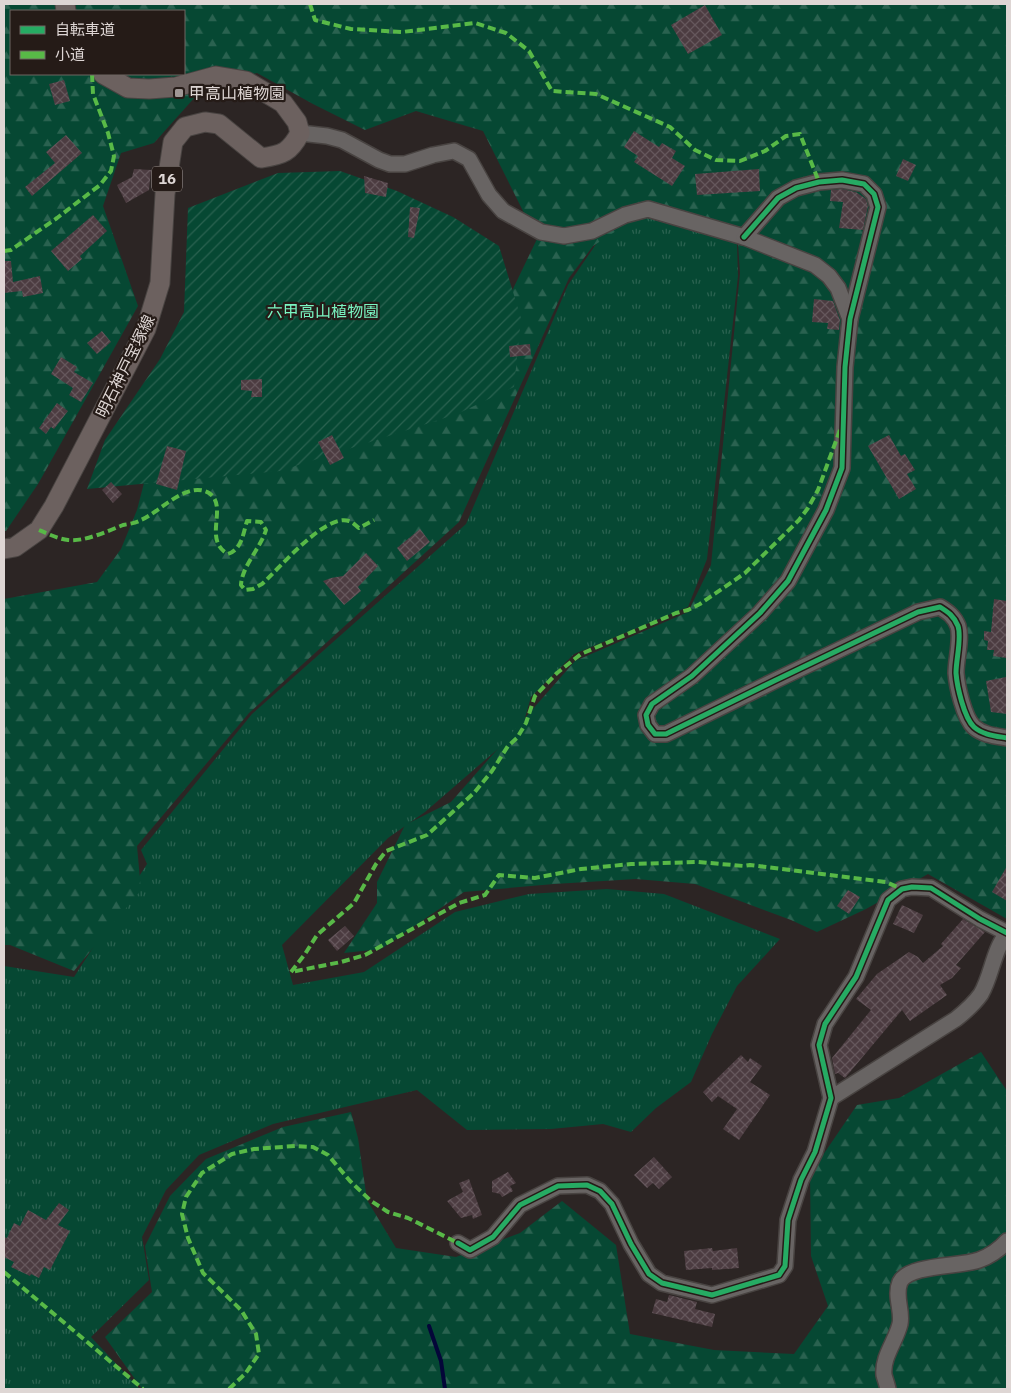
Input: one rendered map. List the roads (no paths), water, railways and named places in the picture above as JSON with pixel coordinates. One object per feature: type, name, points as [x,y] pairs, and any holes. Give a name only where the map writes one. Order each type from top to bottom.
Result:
[{"type":"main road","points":[[105,75],[128,88],[142,89],[176,87],[216,76],[246,81],[283,103],[297,122],[300,133]]},
{"type":"main road","name":"明石神戸宝塚線","points":[[4,549],[15,547],[39,530],[54,506],[146,329],[160,283],[165,194],[173,142],[185,127],[205,122],[219,124],[262,158],[278,156],[292,146],[300,133]]},
{"type":"street","points":[[300,133],[342,140],[390,164],[404,164],[454,150],[469,159],[489,195],[503,211],[540,232],[564,236],[592,231],[625,214],[648,209],[744,237],[815,265],[829,276],[838,288],[850,319]]},
{"type":"street","points":[[744,237],[778,198],[796,188],[819,182],[842,180],[864,184],[874,194],[878,207],[850,319],[845,367],[842,468],[826,510],[788,581],[760,613],[692,676],[652,704],[646,715],[648,725],[654,734],[666,734],[918,612],[940,607],[952,614],[958,627],[956,673],[968,720],[975,728],[987,734],[1007,738]]},
{"type":"street","points":[[458,1243],[470,1250],[492,1237],[520,1205],[558,1186],[588,1185],[600,1191],[612,1204],[631,1244],[649,1274],[662,1283],[712,1295],[779,1275],[785,1266],[788,1220],[801,1180],[815,1152],[831,1098],[819,1045],[826,1024],[856,977],[888,900],[902,889],[912,886],[931,888],[980,919],[1007,933],[999,943],[982,992],[971,1007],[956,1019],[831,1098]]},
{"type":"street","points":[[888,1389],[884,1373],[886,1360],[900,1323],[898,1297],[900,1283],[905,1277],[915,1272],[978,1260],[999,1250],[1007,1241]]},
{"type":"waterway","points":[[429,1326],[441,1361],[445,1389]]},
{"type":"place","name":"甲高山植物園","points":[[179,93]]},
{"type":"park label","name":"六甲高山植物園","points":[[323,311]]}]
